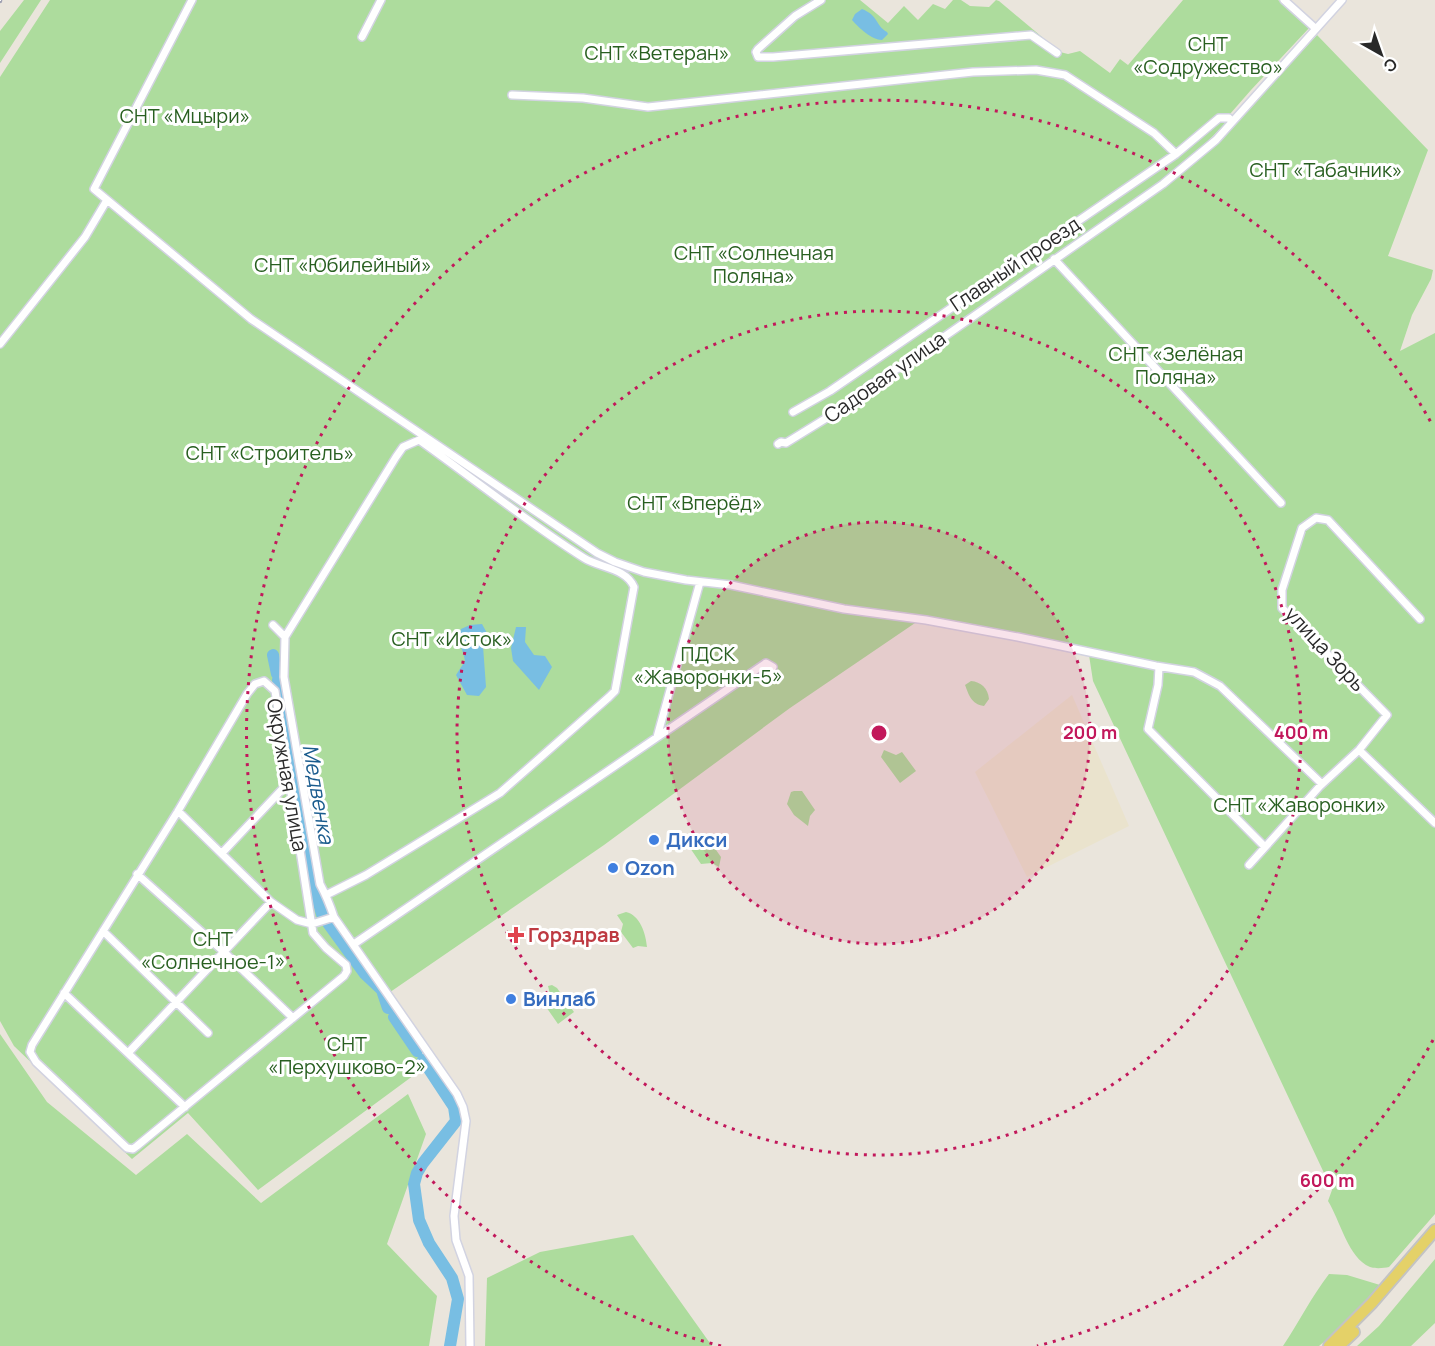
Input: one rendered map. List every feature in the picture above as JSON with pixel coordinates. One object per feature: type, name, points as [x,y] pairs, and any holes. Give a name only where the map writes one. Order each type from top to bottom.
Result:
[{"type":"main road","points":[[1329,1346],[1372,1303],[1435,1230]]},
{"type":"main road","points":[[1340,1346],[1378,1307],[1435,1241]]},
{"type":"street","points":[[192,0],[94,189],[252,319],[597,553],[615,562],[644,572],[731,585],[844,609],[1018,636],[1159,667],[1194,672],[1220,686],[1322,784]]},
{"type":"street","points":[[362,37],[381,0]]},
{"type":"street","points":[[821,0],[795,16],[758,49],[756,52],[758,57],[1031,35],[1057,53]]},
{"type":"street","points":[[1284,0],[1315,28]]},
{"type":"street","name":"Садовая улица","points":[[778,444],[786,443],[846,405],[869,386],[908,362],[1163,184],[1209,147],[1342,0]]},
{"type":"street","points":[[512,95],[583,98],[648,106],[973,72],[1036,70],[1065,75],[1154,133],[1176,154]]},
{"type":"street","name":"Главный проезд","points":[[793,412],[830,391],[1176,154],[1219,118],[1229,118],[1232,122]]},
{"type":"street","points":[[0,344],[85,237],[107,200]]},
{"type":"street","points":[[1054,259],[1281,503]]},
{"type":"street","points":[[326,895],[366,875],[501,793],[615,691],[634,587],[625,575],[586,559],[419,440],[403,447],[396,457],[285,637],[284,677],[320,884],[334,917],[457,1094],[463,1107],[466,1121],[454,1216],[456,1240],[469,1276],[470,1346]]},
{"type":"street","name":"улица Зорь","points":[[1359,750],[1387,715],[1282,608],[1282,590],[1302,528],[1316,518],[1328,520],[1420,619]]},
{"type":"street","points":[[657,737],[700,582]]},
{"type":"street","points":[[273,625],[285,637]]},
{"type":"street","points":[[354,944],[766,663],[773,667]]},
{"type":"street","points":[[1159,667],[1158,685],[1149,729],[1265,848]]},
{"type":"street","name":"Окружная улица","points":[[264,681],[275,691],[313,933],[346,965],[347,971],[344,976],[133,1149],[127,1148],[36,1062],[30,1052],[137,874],[178,811],[247,694],[255,684],[264,681]]},
{"type":"street","points":[[1249,865],[1322,784],[1359,750],[1435,823]]},
{"type":"street","points":[[222,853],[290,781]]},
{"type":"street","points":[[178,811],[271,902],[297,920],[312,924],[334,917]]},
{"type":"street","points":[[137,874],[293,1018]]},
{"type":"street","points":[[128,1053],[271,902]]},
{"type":"street","points":[[103,931],[208,1033]]},
{"type":"street","points":[[64,993],[185,1107]]},
{"type":"shaded area","points":[[1072,695],[1129,826],[1027,877],[975,772]]},
{"type":"green space","points":[[24,0],[41,0],[0,63],[0,31]]},
{"type":"green space","points":[[50,0],[860,0],[888,23],[904,6],[918,20],[933,4],[945,9],[953,0],[961,0],[970,6],[989,7],[996,0],[1060,52],[1068,54],[1080,51],[1110,73],[1120,59],[1128,65],[1183,0],[1278,0],[1310,27],[1251,90],[1197,156],[1211,149],[1317,35],[1428,150],[1388,256],[1433,270],[1431,279],[1412,315],[1400,351],[1435,333],[1435,1214],[1389,1267],[1372,1268],[1362,1262],[1345,1238],[1328,1201],[1332,1190],[1093,681],[1089,655],[959,627],[918,621],[790,708],[604,845],[380,999],[425,1067],[258,1190],[188,1113],[132,1159],[14,1046],[0,1021],[0,77]]},
{"type":"green space","points":[[971,681],[981,684],[986,689],[989,699],[984,706],[973,701],[969,696],[965,685]]},
{"type":"green space","points":[[884,750],[896,755],[902,752],[916,771],[900,783],[881,757]]},
{"type":"green space","points":[[802,791],[815,810],[810,816],[808,826],[794,815],[787,804],[791,792]]},
{"type":"green space","points":[[704,833],[721,857],[719,867],[712,863],[701,864],[688,845]]},
{"type":"green space","points":[[626,912],[639,921],[644,931],[647,947],[633,948],[621,932],[623,924],[617,915]]},
{"type":"green space","points":[[552,985],[557,988],[574,1012],[558,1024],[544,1004],[550,994],[548,986]]},
{"type":"green space","points":[[0,1034],[47,1102],[136,1175],[187,1134],[261,1203],[408,1094],[426,1134],[387,1244],[437,1296],[429,1346],[0,1346]]},
{"type":"green space","points":[[633,1235],[712,1346],[485,1346],[487,1278],[540,1252]]},
{"type":"green space","points":[[1435,1259],[1435,1323],[1411,1346],[1357,1346],[1379,1326]]},
{"type":"green space","points":[[1329,1274],[1347,1275],[1380,1285],[1340,1328],[1319,1346],[1283,1346],[1317,1291]]},
{"type":"water","points":[[862,9],[887,32],[888,34],[882,40],[870,36],[852,20],[855,14]]},
{"type":"water","points":[[482,624],[488,635],[483,646],[486,687],[479,696],[467,695],[456,675],[465,661],[460,642],[461,629],[470,625]]},
{"type":"water","points":[[516,627],[526,627],[525,642],[534,655],[545,656],[552,667],[539,690],[513,661],[511,648]]},
{"type":"waterway","name":"Медвенка","points":[[273,655],[277,674]]},
{"type":"waterway","name":"Медвенка","points":[[278,680],[314,886],[322,914]]},
{"type":"waterway","name":"Медвенка","points":[[328,923],[365,974],[382,990],[388,1008]]},
{"type":"waterway","name":"Медвенка","points":[[394,1017],[417,1051]]},
{"type":"waterway","name":"Медвенка","points":[[423,1060],[454,1107],[456,1121],[423,1163],[414,1184],[419,1220],[429,1243],[452,1278],[458,1299],[450,1346]]},
{"type":"place","name":"Дикси","points":[[654,840]]},
{"type":"place","name":"Ozon","points":[[613,868]]},
{"type":"place","name":"Горздрав","points":[[516,935]]},
{"type":"place","name":"Винлаб","points":[[511,999]]},
{"type":"park label","name":"СНТ «Ветеран»","points":[[657,53]]},
{"type":"park label","name":"СНТ «Содружество»","points":[[1208,56]]},
{"type":"park label","name":"СНТ «Мцыри»","points":[[185,116]]},
{"type":"park label","name":"СНТ «Табачник»","points":[[1326,170]]},
{"type":"park label","name":"СНТ «Солнечная Поляна»","points":[[754,264]]},
{"type":"park label","name":"СНТ «Юбилейный»","points":[[343,265]]},
{"type":"park label","name":"СНТ «Зелёная Поляна»","points":[[1176,366]]},
{"type":"park label","name":"СНТ «Строитель»","points":[[270,453]]},
{"type":"park label","name":"СНТ «Вперёд»","points":[[695,503]]},
{"type":"park label","name":"СНТ «Исток»","points":[[452,639]]},
{"type":"park label","name":"ПДСК «Жаворонки-5»","points":[[708,666]]},
{"type":"park label","name":"СНТ «Жаворонки»","points":[[1300,805]]},
{"type":"park label","name":"СНТ «Солнечное-1»","points":[[213,950]]},
{"type":"park label","name":"СНТ «Перхушково-2»","points":[[347,1056]]}]
